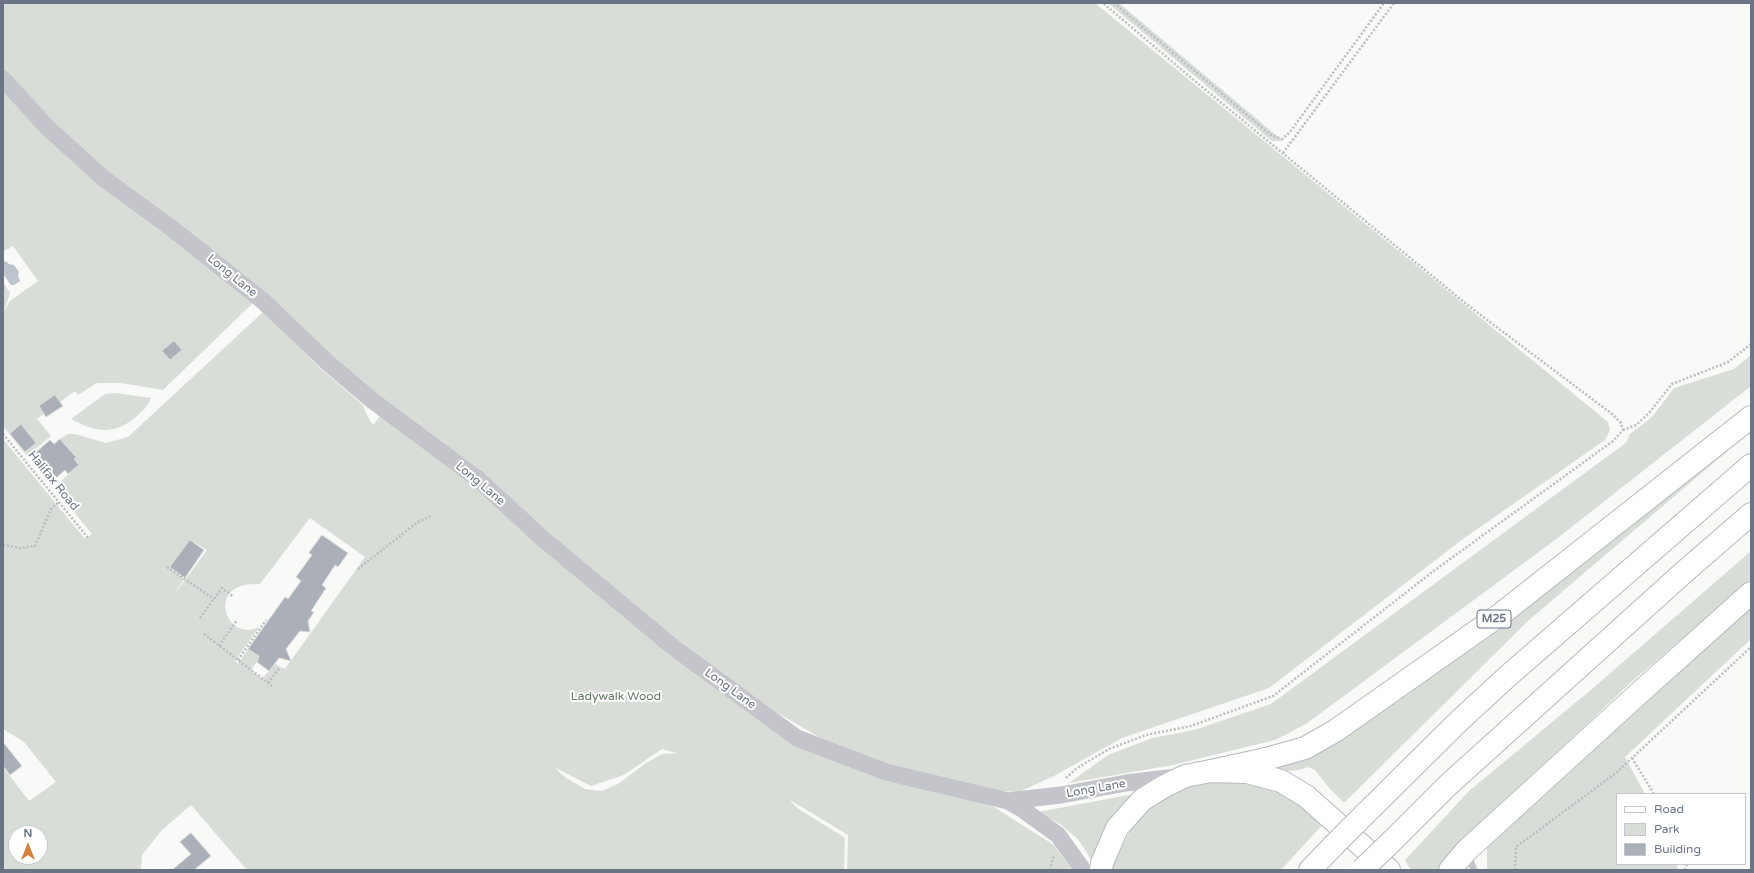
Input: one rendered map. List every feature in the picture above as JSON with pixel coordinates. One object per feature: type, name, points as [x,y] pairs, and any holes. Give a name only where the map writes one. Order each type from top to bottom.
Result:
[{"type":"main road","name":"M25","points":[[1211,771],[1266,759],[1305,748],[1336,730],[1501,614],[1751,417]]},
{"type":"main road","points":[[1310,870],[1459,721],[1509,675],[1751,465]]},
{"type":"main road","points":[[1362,870],[1447,786],[1683,573],[1751,514]]},
{"type":"main road","points":[[1450,870],[1470,860],[1637,695],[1751,593]]},
{"type":"main road","points":[[1101,870],[1102,863],[1117,828],[1142,800],[1185,776],[1211,771],[1247,772],[1281,781],[1306,796],[1389,870]]},
{"type":"street","name":"Long Lane","points":[[3,79],[48,128],[103,178],[174,230],[263,301],[328,363],[367,396],[478,479],[542,538],[673,647],[797,738],[886,772],[1008,802],[1022,809],[1058,835],[1083,870]]},
{"type":"street","name":"Long Lane","points":[[1008,802],[1061,795],[1126,783],[1185,776]]},
{"type":"path","points":[[1103,3],[1470,307],[1612,414],[1621,423],[1623,430]]},
{"type":"path","points":[[1114,3],[1271,135],[1282,138],[1290,132],[1384,3]]},
{"type":"path","points":[[1283,153],[1394,3]]},
{"type":"path","points":[[1061,795],[1059,783],[1077,768],[1109,749],[1146,735],[1190,726],[1273,696],[1428,575],[1613,441],[1623,430],[1636,425],[1649,413],[1672,384],[1728,362],[1751,344]]},
{"type":"path","name":"Halifax Road","points":[[3,434],[89,539]]},
{"type":"path","points":[[3,545],[20,548],[36,546],[51,509],[59,502]]},
{"type":"path","points":[[358,569],[418,522],[431,516]]},
{"type":"path","points":[[166,567],[214,599]]},
{"type":"path","points":[[200,618],[222,588],[234,597]]},
{"type":"path","points":[[238,660],[267,621],[262,617]]},
{"type":"path","points":[[219,646],[237,620]]},
{"type":"path","points":[[204,634],[272,686]]},
{"type":"path","points":[[1515,870],[1516,847],[1616,773],[1751,647]]},
{"type":"path","points":[[268,683],[280,667]]},
{"type":"path","points":[[1632,758],[1653,793]]},
{"type":"green space","points":[[3,3],[1095,3],[1608,422],[1610,430],[1605,440],[1463,539],[1269,688],[1122,738],[1054,776],[1019,792],[978,790],[889,765],[831,744],[776,712],[681,644],[335,365],[106,175],[3,71]]},
{"type":"green space","points":[[1108,3],[1119,3],[1283,141],[1272,141]]},
{"type":"green space","points":[[3,83],[254,302],[163,390],[121,383],[97,383],[78,395],[75,391],[37,419],[51,436],[27,456],[3,426],[3,282],[10,293],[4,311],[10,301],[38,281],[13,246],[3,252]]},
{"type":"green space","name":"Ladywalk Wood","points":[[263,312],[321,369],[362,404],[373,425],[380,416],[392,421],[794,742],[989,804],[1054,845],[1072,870],[847,870],[848,835],[790,800],[796,807],[845,838],[844,870],[247,870],[191,805],[162,830],[142,855],[141,870],[3,870],[3,767],[29,801],[56,782],[24,742],[3,729],[3,439],[85,539],[92,534],[65,501],[67,491],[62,480],[79,465],[74,459],[76,457],[60,439],[68,434],[75,434],[106,443],[128,437]],"holes":[[[310,518],[365,557],[285,669],[275,664],[262,679],[251,670],[259,659],[259,656],[248,649],[238,664],[235,661],[259,627],[248,630],[239,628],[232,623],[227,615],[225,606],[227,598],[232,591],[243,585],[260,584]],[[190,540],[207,550],[174,595],[184,579],[170,567]],[[662,749],[677,753],[662,754],[646,763],[618,784],[602,791],[585,789],[566,778],[554,767],[591,786],[624,775]]]},
{"type":"green space","points":[[1751,355],[1751,386],[1555,540],[1306,724],[1275,740],[1173,765],[1069,783],[1108,755],[1152,738],[1194,730],[1271,704],[1627,442],[1630,434],[1652,417],[1674,388],[1734,369]]},
{"type":"green space","points":[[115,393],[151,398],[147,406],[136,417],[120,427],[104,430],[96,429],[71,419],[105,394]]},
{"type":"green space","points":[[1736,440],[1738,442],[1529,620],[1344,803],[1330,789],[1315,770],[1308,767],[1294,771],[1286,771],[1273,766]]},
{"type":"green space","points":[[1751,551],[1751,580],[1629,684],[1489,817],[1452,850],[1438,870],[1411,870],[1405,860],[1469,791],[1592,689]]},
{"type":"green space","points":[[1751,607],[1751,639],[1625,757],[1644,793],[1616,793],[1616,865],[1678,865],[1677,870],[1487,870],[1487,847],[1662,684]]},
{"type":"green space","points":[[1239,779],[1274,788],[1305,806],[1325,822],[1281,870],[1112,870],[1114,863],[1133,827],[1144,813],[1157,802],[1170,794],[1186,788],[1202,784]]},
{"type":"green space","points":[[1134,794],[1092,861],[1078,839],[1060,824],[1038,812]]},
{"type":"shaded area","points":[[6,261],[9,264],[14,265],[19,272],[18,276],[20,281],[14,285],[11,285],[3,274],[3,263]]},
{"type":"building","points":[[174,341],[182,350],[170,360],[162,351]]},
{"type":"building","points":[[55,395],[63,406],[46,417],[39,406]]},
{"type":"building","points":[[21,424],[36,443],[25,452],[10,434]]},
{"type":"building","points":[[60,439],[76,457],[74,459],[79,465],[68,474],[65,470],[56,478],[35,453],[50,440],[54,444]]},
{"type":"building","points":[[322,535],[348,553],[338,567],[335,565],[322,585],[326,588],[311,611],[314,612],[308,621],[310,632],[300,631],[286,649],[291,661],[279,658],[269,671],[257,662],[259,656],[248,649],[285,597],[288,599],[301,581],[296,577],[312,555],[309,553]]},
{"type":"building","points":[[190,540],[204,550],[185,578],[170,567]]},
{"type":"building","points":[[3,742],[22,766],[10,775],[3,766]]},
{"type":"building","points":[[191,833],[211,856],[194,870],[172,870],[191,854],[180,842]]}]
